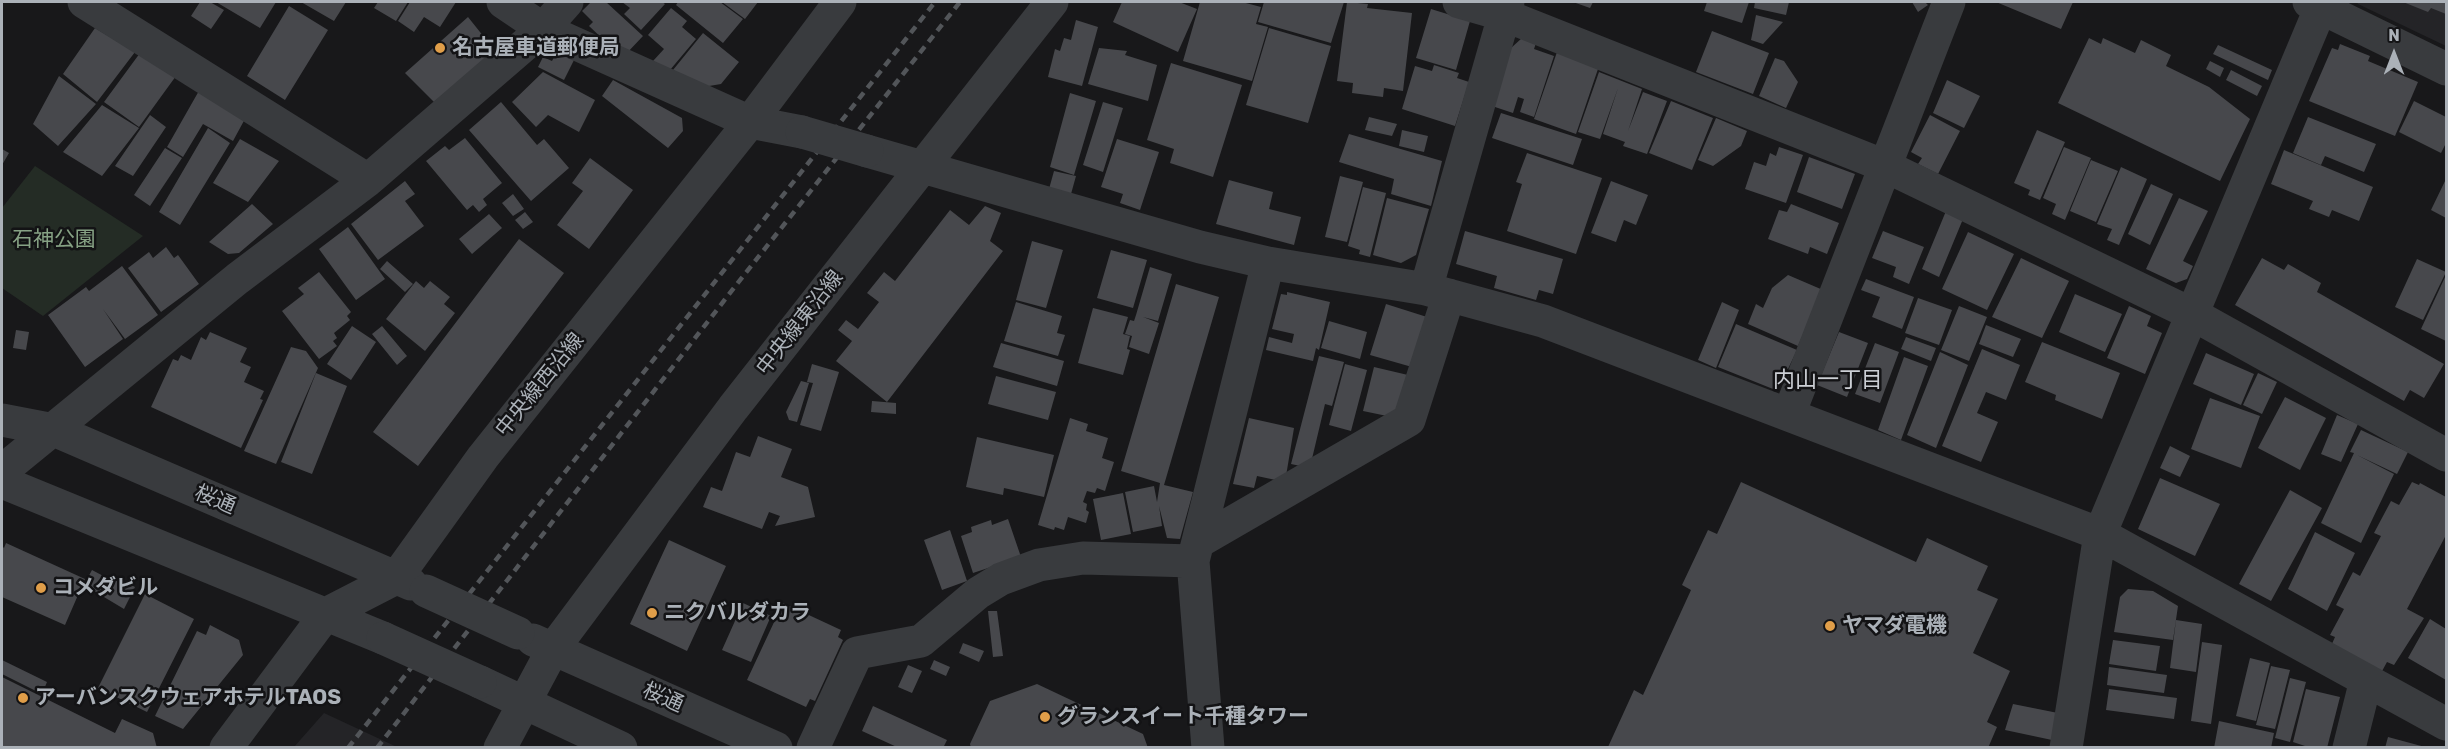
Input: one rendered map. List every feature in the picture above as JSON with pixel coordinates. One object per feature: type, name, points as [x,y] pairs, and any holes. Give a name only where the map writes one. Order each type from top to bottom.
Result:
[{"type":"street","points":[[84,2],[368,180]]},
{"type":"street","points":[[502,2],[543,28],[750,122],[802,132],[1200,248],[1268,263],[1437,292],[1543,321],[2100,534],[2446,724]]},
{"type":"street","points":[[2,471],[237,279],[368,180],[543,28],[567,2]]},
{"type":"street","name":"中央線西沿線","points":[[226,747],[326,614],[396,578],[483,457],[750,122],[840,2]]},
{"type":"street","name":"中央線東沿線","points":[[500,747],[553,649],[734,408],[1052,2]]},
{"type":"street","points":[[1459,2],[1506,8],[1885,166],[2194,315],[2446,455]]},
{"type":"street","points":[[1789,414],[1949,2]]},
{"type":"street","points":[[2066,747],[2100,534],[2194,315],[2317,3],[2446,69]]},
{"type":"street","points":[[813,747],[857,652],[921,641],[978,593],[1001,579],[1039,565],[1083,558],[1197,551],[1409,420],[1437,292],[1506,8]]},
{"type":"street","points":[[1208,747],[1197,551],[1268,263]]},
{"type":"street","name":"桜通","points":[[2,420],[54,430],[426,591],[776,747]]},
{"type":"street","points":[[2,482],[383,638],[621,747]]},
{"type":"street","points":[[2349,747],[2366,680]]},
{"type":"shaded area","points":[[2357,2],[2446,2],[2446,46],[2358,4]]},
{"type":"shaded area","points":[[324,713],[397,747],[294,747]]},
{"type":"green space","name":"石神公園","points":[[35,166],[143,236],[43,316],[2,288],[2,208]]},
{"type":"building","points":[[200,2],[210,2],[224,10],[211,29],[191,16]]},
{"type":"building","points":[[216,2],[276,2],[260,28]]},
{"type":"building","points":[[301,2],[346,2],[334,21]]},
{"type":"building","points":[[378,2],[408,2],[396,21],[374,8]]},
{"type":"building","points":[[410,2],[456,2],[440,27],[424,17],[414,32],[398,21]]},
{"type":"building","points":[[591,2],[606,2],[643,36],[626,54],[608,37],[605,41],[589,26],[593,22],[582,11]]},
{"type":"building","points":[[622,2],[662,2],[665,4],[641,30],[624,14],[630,8]]},
{"type":"building","points":[[678,2],[720,2],[743,19],[723,43],[676,5]]},
{"type":"building","points":[[722,2],[758,2],[745,19]]},
{"type":"building","points":[[1122,2],[1179,2],[1197,9],[1178,52],[1113,22]]},
{"type":"building","points":[[1200,2],[1242,2],[1261,7],[1256,24],[1268,27],[1252,81],[1183,61]]},
{"type":"building","points":[[1264,2],[1344,2],[1331,43],[1258,22]]},
{"type":"building","points":[[1347,2],[1368,4],[1367,8],[1412,13],[1403,91],[1384,88],[1383,97],[1352,93],[1353,83],[1337,81]]},
{"type":"building","points":[[1573,2],[1593,2],[1590,8]]},
{"type":"building","points":[[1707,2],[1749,2],[1742,23],[1704,11]]},
{"type":"building","points":[[1755,2],[1789,2],[1786,15],[1754,8]]},
{"type":"building","points":[[1912,2],[1925,2],[1928,5],[1918,12]]},
{"type":"building","points":[[1996,2],[2073,2],[2061,29]]},
{"type":"building","points":[[2403,2],[2446,2],[2446,14],[2431,8],[2428,12]]},
{"type":"building","points":[[289,6],[328,30],[285,100],[247,76]]},
{"type":"building","points":[[671,8],[687,21],[682,27],[696,39],[670,70],[653,61],[664,49],[648,35]]},
{"type":"building","points":[[1431,9],[1470,21],[1456,70],[1416,58]]},
{"type":"building","points":[[1756,15],[1783,22],[1763,44],[1751,40]]},
{"type":"building","points":[[468,17],[496,52],[434,102],[405,73]]},
{"type":"building","points":[[1076,20],[1098,27],[1082,86],[1048,77],[1055,49],[1060,51],[1064,38],[1071,40]]},
{"type":"building","points":[[95,28],[135,52],[97,102],[63,74]]},
{"type":"building","points":[[1269,28],[1331,46],[1308,123],[1246,105]]},
{"type":"building","points":[[1712,31],[1769,53],[1753,94],[1696,72]]},
{"type":"building","points":[[703,33],[739,62],[721,84],[703,87],[673,70]]},
{"type":"building","points":[[1522,38],[1536,43],[1534,49],[1554,56],[1534,117],[1520,112],[1524,99],[1518,97],[1513,113],[1492,106],[1511,48]]},
{"type":"building","points":[[2089,38],[2101,44],[2103,38],[2135,53],[2141,40],[2171,55],[2166,66],[2209,87],[2250,119],[2220,181],[2058,103]]},
{"type":"building","points":[[2340,44],[2370,56],[2368,61],[2418,82],[2395,136],[2309,101],[2332,48],[2338,50]]},
{"type":"building","points":[[2218,45],[2272,70],[2268,80],[2213,54]]},
{"type":"building","points":[[1099,48],[1127,51],[1125,55],[1157,65],[1148,101],[1088,84]]},
{"type":"building","points":[[557,51],[575,58],[564,80],[538,67],[543,57],[552,61]]},
{"type":"building","points":[[1557,52],[1599,66],[1576,134],[1534,119]]},
{"type":"building","points":[[140,53],[176,76],[139,127],[104,102]]},
{"type":"building","points":[[1775,58],[1784,61],[1798,82],[1786,108],[1759,96]]},
{"type":"building","points":[[2210,61],[2224,68],[2220,77],[2206,69]]},
{"type":"building","points":[[1171,63],[1242,85],[1213,177],[1170,163],[1174,149],[1147,140]]},
{"type":"building","points":[[1434,65],[1459,73],[1457,78],[1469,82],[1455,126],[1402,109],[1415,66],[1432,71]]},
{"type":"building","points":[[2231,70],[2262,86],[2257,96],[2226,80]]},
{"type":"building","points":[[543,72],[595,100],[579,132],[548,115],[536,127],[512,102]]},
{"type":"building","points":[[1599,72],[1642,89],[1628,131],[1643,92],[1667,101],[1647,154],[1623,146],[1625,142],[1603,134],[1618,88],[1600,139],[1578,132]]},
{"type":"building","points":[[59,76],[96,104],[58,146],[33,124]]},
{"type":"building","points":[[613,80],[682,118],[683,131],[668,148],[602,96]]},
{"type":"building","points":[[1947,80],[1980,96],[1964,128],[1933,113]]},
{"type":"building","points":[[200,89],[246,117],[233,141],[203,124],[183,157],[167,147]]},
{"type":"building","points":[[1070,93],[1096,101],[1074,175],[1050,167]]},
{"type":"building","points":[[1671,101],[1713,118],[1692,170],[1649,153]]},
{"type":"building","points":[[2414,101],[2446,117],[2446,143],[2441,153],[2399,132]]},
{"type":"building","points":[[501,102],[537,145],[544,139],[569,168],[531,201],[469,130]]},
{"type":"building","points":[[1103,102],[1123,108],[1103,172],[1083,165]]},
{"type":"building","points":[[102,105],[139,128],[102,176],[63,152]]},
{"type":"building","points":[[1501,113],[1582,139],[1573,165],[1492,138]]},
{"type":"building","points":[[150,115],[166,127],[133,176],[115,166]]},
{"type":"building","points":[[1930,115],[1960,131],[1938,174],[1918,164],[1922,158],[1911,152]]},
{"type":"building","points":[[1369,117],[1397,124],[1392,136],[1365,130]]},
{"type":"building","points":[[2308,117],[2376,144],[2364,172],[2325,156],[2321,165],[2293,153]]},
{"type":"building","points":[[1716,118],[1747,131],[1741,146],[1713,166],[1698,160]]},
{"type":"building","points":[[208,128],[230,143],[180,225],[159,212]]},
{"type":"building","points":[[1402,130],[1428,136],[1424,152],[1399,146]]},
{"type":"building","points":[[2037,130],[2065,142],[2040,200],[2028,195],[2030,190],[2014,183]]},
{"type":"building","points":[[1349,134],[1442,161],[1431,206],[1391,194],[1394,179],[1339,162]]},
{"type":"building","points":[[465,138],[502,183],[483,199],[487,205],[479,212],[473,205],[467,210],[426,161],[445,146],[449,150]]},
{"type":"building","points":[[240,139],[279,161],[248,202],[213,183]]},
{"type":"building","points":[[1117,139],[1159,152],[1140,210],[1120,203],[1123,194],[1101,187]]},
{"type":"building","points":[[1779,147],[1803,155],[1786,203],[1745,189],[1754,162],[1766,166],[1770,153],[1776,156]]},
{"type":"building","points":[[2064,147],[2091,158],[2065,220],[2052,214],[2056,204],[2043,198]]},
{"type":"building","points":[[165,148],[182,158],[150,206],[134,195]]},
{"type":"building","points":[[2,149],[9,153],[2,165]]},
{"type":"building","points":[[2284,150],[2373,187],[2359,221],[2332,210],[2329,217],[2309,209],[2313,201],[2271,184]]},
{"type":"building","points":[[1527,153],[1602,178],[1576,254],[1507,231],[1522,184],[1516,182]]},
{"type":"building","points":[[1809,157],[1855,174],[1842,209],[1797,192]]},
{"type":"building","points":[[590,158],[633,190],[589,249],[557,225],[583,191],[572,183]]},
{"type":"building","points":[[2091,160],[2118,171],[2096,222],[2070,211]]},
{"type":"building","points":[[2121,167],[2147,179],[2119,245],[2107,240],[2112,229],[2097,224]]},
{"type":"building","points":[[1054,171],[1076,176],[1071,194],[1049,189]]},
{"type":"building","points":[[1340,176],[1363,182],[1347,242],[1325,237]]},
{"type":"building","points":[[2446,179],[2446,218],[2431,210]]},
{"type":"building","points":[[1229,180],[1273,192],[1269,209],[1301,217],[1294,245],[1216,224]]},
{"type":"building","points":[[405,181],[415,194],[405,201],[424,226],[378,260],[351,224]]},
{"type":"building","points":[[1611,181],[1648,195],[1636,225],[1624,220],[1616,242],[1591,233]]},
{"type":"building","points":[[2151,184],[2173,194],[2150,245],[2128,234]]},
{"type":"building","points":[[1363,187],[1386,193],[1370,257],[1359,254],[1360,250],[1348,246]]},
{"type":"building","points":[[513,194],[524,209],[513,216],[502,203]]},
{"type":"building","points":[[1387,198],[1429,209],[1416,255],[1401,263],[1373,255]]},
{"type":"building","points":[[2179,198],[2208,211],[2183,261],[2193,266],[2187,279],[2176,283],[2146,269]]},
{"type":"building","points":[[252,204],[273,224],[239,253],[228,254],[209,242]]},
{"type":"building","points":[[1791,204],[1839,223],[1827,254],[1810,247],[1808,254],[1768,239],[1779,210],[1787,212]]},
{"type":"building","points":[[985,206],[1001,213],[990,241],[1003,251],[887,402],[836,361],[852,341],[838,330],[846,320],[858,329],[879,302],[867,293],[884,272],[895,281],[950,210],[969,225]]},
{"type":"building","points":[[1946,211],[1963,219],[1939,277],[1922,269]]},
{"type":"building","points":[[525,212],[533,222],[523,229],[515,220]]},
{"type":"building","points":[[489,214],[502,228],[472,254],[459,239]]},
{"type":"building","points":[[348,227],[385,279],[356,300],[319,249]]},
{"type":"building","points":[[1465,231],[1563,259],[1553,294],[1539,290],[1536,300],[1494,288],[1497,276],[1456,264]]},
{"type":"building","points":[[1883,231],[1924,247],[1909,284],[1893,277],[1896,267],[1872,258]]},
{"type":"building","points":[[1968,232],[2014,254],[1987,310],[1942,289]]},
{"type":"building","points":[[519,239],[564,273],[418,466],[373,432]]},
{"type":"building","points":[[1032,241],[1063,250],[1046,308],[1016,300]]},
{"type":"building","points":[[166,247],[174,258],[178,255],[199,284],[161,312],[128,268],[149,252],[153,258]]},
{"type":"building","points":[[1111,250],[1147,260],[1133,308],[1097,298]]},
{"type":"building","points":[[2021,258],[2069,281],[2042,338],[1992,317]]},
{"type":"building","points":[[2262,258],[2284,270],[2288,264],[2321,283],[2317,292],[2444,364],[2424,398],[2410,390],[2404,401],[2235,305]]},
{"type":"building","points":[[2417,259],[2446,272],[2423,320],[2395,307]]},
{"type":"building","points":[[387,261],[413,284],[405,292],[380,269]]},
{"type":"building","points":[[122,266],[158,315],[125,339],[103,309],[123,339],[85,367],[48,315],[86,287],[89,291]]},
{"type":"building","points":[[1150,267],[1172,274],[1158,321],[1143,317],[1159,323],[1149,354],[1129,347],[1132,336],[1125,334],[1130,320],[1134,321]]},
{"type":"building","points":[[319,272],[351,312],[347,316],[350,320],[334,333],[337,338],[333,341],[337,346],[319,359],[282,311],[304,294],[298,288]]},
{"type":"building","points":[[1788,275],[1823,290],[1798,346],[1748,324],[1756,304],[1763,308],[1772,288]]},
{"type":"building","points":[[2446,275],[2446,341],[2421,329]]},
{"type":"building","points":[[1866,279],[1914,297],[1902,329],[1872,317],[1880,297],[1861,290]]},
{"type":"building","points":[[416,281],[424,288],[430,281],[450,297],[444,304],[455,313],[425,351],[386,319]]},
{"type":"building","points":[[1176,284],[1219,297],[1164,485],[1193,492],[1180,539],[1167,538],[1159,506],[1162,526],[1133,532],[1125,492],[1154,486],[1157,502],[1160,483],[1121,471]]},
{"type":"building","points":[[1287,292],[1330,302],[1319,350],[1316,348],[1313,361],[1266,350],[1269,337],[1292,343],[1294,334],[1272,329],[1281,294],[1287,295]]},
{"type":"building","points":[[2075,294],[2122,314],[2105,352],[2059,332]]},
{"type":"building","points":[[1918,298],[1952,310],[1939,345],[1905,333]]},
{"type":"building","points":[[1016,302],[1062,316],[1057,333],[1065,335],[1058,356],[1004,341]]},
{"type":"building","points":[[1722,302],[1739,310],[1716,368],[1698,360]]},
{"type":"building","points":[[1386,304],[1427,317],[1412,367],[1370,355]]},
{"type":"building","points":[[1959,306],[1987,317],[1969,361],[1941,350]]},
{"type":"building","points":[[2129,306],[2151,316],[2147,326],[2162,333],[2145,374],[2107,358]]},
{"type":"building","points":[[1093,308],[1128,317],[1123,334],[1130,336],[1127,349],[1130,350],[1123,375],[1078,363]]},
{"type":"building","points":[[1329,321],[1367,332],[1360,359],[1321,348]]},
{"type":"building","points":[[1736,324],[1797,350],[1788,369],[1782,367],[1773,389],[1718,367]]},
{"type":"building","points":[[1986,325],[2021,339],[2013,357],[1979,344]]},
{"type":"building","points":[[352,326],[376,342],[351,380],[327,364]]},
{"type":"building","points":[[382,326],[407,356],[397,365],[372,334]]},
{"type":"building","points":[[16,330],[29,332],[26,350],[13,348]]},
{"type":"building","points":[[210,332],[247,348],[240,362],[251,367],[244,382],[264,391],[260,399],[263,400],[241,448],[151,407],[173,359],[178,361],[181,355],[191,360],[201,337],[206,340]]},
{"type":"building","points":[[1839,332],[1868,343],[1847,397],[1817,385]]},
{"type":"building","points":[[1906,337],[1936,348],[1931,361],[1901,349]]},
{"type":"building","points":[[2042,342],[2120,373],[2102,419],[2055,400],[2056,395],[2025,382]]},
{"type":"building","points":[[1001,343],[1064,361],[1057,386],[993,367]]},
{"type":"building","points":[[1875,343],[1899,352],[1880,403],[1855,394]]},
{"type":"building","points":[[291,347],[306,351],[318,368],[276,464],[244,451]]},
{"type":"building","points":[[1982,349],[2020,365],[2006,400],[1986,392],[1977,413],[1998,422],[1981,462],[1942,446]]},
{"type":"building","points":[[1940,352],[1968,365],[1936,448],[1907,435]]},
{"type":"building","points":[[2206,353],[2254,374],[2241,405],[2193,384]]},
{"type":"building","points":[[1319,356],[1344,362],[1332,406],[1325,404],[1311,463],[1305,467],[1291,464]]},
{"type":"building","points":[[1904,357],[1928,366],[1901,440],[1878,430]]},
{"type":"building","points":[[812,364],[839,372],[821,431],[800,425],[813,383],[807,382]]},
{"type":"building","points":[[1345,364],[1367,370],[1351,431],[1329,425]]},
{"type":"building","points":[[1374,367],[1408,375],[1401,407],[1387,416],[1363,411]]},
{"type":"building","points":[[316,373],[347,386],[312,474],[281,462]]},
{"type":"building","points":[[2258,373],[2277,382],[2262,414],[2243,405]]},
{"type":"building","points":[[996,376],[1056,392],[1048,420],[988,404]]},
{"type":"building","points":[[801,381],[809,383],[797,422],[789,420],[786,412]]},
{"type":"building","points":[[2285,397],[2326,418],[2300,470],[2258,448]]},
{"type":"building","points":[[2210,398],[2260,416],[2241,468],[2191,449]]},
{"type":"building","points":[[872,401],[896,403],[896,414],[871,412]]},
{"type":"building","points":[[2337,415],[2358,424],[2341,462],[2321,454]]},
{"type":"building","points":[[1070,418],[1088,424],[1086,431],[1108,438],[1102,458],[1114,462],[1105,491],[1097,488],[1095,493],[1087,491],[1083,502],[1087,504],[1086,510],[1089,512],[1086,523],[1068,517],[1064,530],[1055,527],[1054,530],[1038,525]]},
{"type":"building","points":[[1249,418],[1294,428],[1285,482],[1257,476],[1254,488],[1233,484]]},
{"type":"building","points":[[2361,430],[2408,452],[2397,474],[2357,455],[2394,474],[2361,543],[2321,523],[2354,453],[2350,452]]},
{"type":"building","points":[[758,436],[792,449],[781,477],[808,487],[815,517],[775,526],[780,516],[769,512],[762,529],[703,507],[711,487],[722,491],[736,452],[750,457]]},
{"type":"building","points":[[977,437],[1054,455],[1044,497],[1004,488],[1003,495],[966,487]]},
{"type":"building","points":[[2170,446],[2190,456],[2180,477],[2160,468]]},
{"type":"building","points":[[2160,478],[2220,504],[2195,556],[2138,529]]},
{"type":"building","name":"ヤマダ電機","points":[[1741,482],[1916,562],[1927,538],[1988,566],[1977,590],[1998,599],[1973,653],[2010,671],[1987,722],[1997,727],[1988,748],[1608,747],[1634,690],[1643,695],[1691,590],[1682,585],[1708,530],[1717,534]]},
{"type":"building","points":[[2412,482],[2419,485],[2420,483],[2446,497],[2446,535],[2407,609],[2424,618],[2394,665],[2387,662],[2381,673],[2331,646],[2335,637],[2330,635],[2344,609],[2336,605],[2353,572],[2360,576],[2381,536],[2374,533],[2391,501],[2399,505]]},
{"type":"building","points":[[2290,490],[2322,508],[2271,601],[2239,584]]},
{"type":"building","points":[[1123,493],[1131,534],[1101,540],[1093,499]]},
{"type":"building","points":[[1008,519],[1021,557],[973,573],[961,536],[972,532],[971,527],[991,520],[992,525]]},
{"type":"building","points":[[950,530],[967,581],[942,590],[924,540]]},
{"type":"building","points":[[2315,532],[2355,553],[2327,611],[2288,589]]},
{"type":"building","points":[[669,540],[726,566],[687,651],[630,624]]},
{"type":"building","name":"コメダビル","points":[[6,543],[85,579],[65,625],[2,597],[2,546],[4,548]]},
{"type":"building","points":[[92,570],[109,579],[111,575],[135,587],[124,609],[84,585]]},
{"type":"building","points":[[2128,589],[2153,591],[2178,606],[2173,640],[2114,632],[2120,597]]},
{"type":"building","points":[[145,594],[194,619],[147,712],[98,688]]},
{"type":"building","points":[[743,603],[771,616],[751,662],[722,650]]},
{"type":"building","points":[[783,603],[841,630],[838,637],[843,640],[815,701],[810,699],[806,707],[747,680]]},
{"type":"building","points":[[988,611],[997,611],[1003,656],[993,657]]},
{"type":"building","points":[[2430,619],[2446,629],[2446,680],[2408,658]]},
{"type":"building","points":[[2176,620],[2202,624],[2196,672],[2170,668]]},
{"type":"building","points":[[210,625],[239,640],[243,655],[183,729],[155,716],[197,631],[206,635]]},
{"type":"building","points":[[2113,640],[2160,646],[2156,671],[2109,664]]},
{"type":"building","points":[[2202,642],[2222,645],[2211,724],[2191,721]]},
{"type":"building","points":[[963,643],[984,651],[979,662],[959,653]]},
{"type":"building","points":[[2250,658],[2270,663],[2256,721],[2236,716]]},
{"type":"building","points":[[2,660],[47,682],[42,694],[2,674]]},
{"type":"building","points":[[934,660],[950,667],[946,676],[930,669]]},
{"type":"building","points":[[908,665],[922,671],[912,693],[898,687]]},
{"type":"building","points":[[2271,666],[2290,670],[2275,729],[2256,725]]},
{"type":"building","points":[[2109,667],[2167,675],[2164,693],[2107,685]]},
{"type":"building","name":"アーバンスクウェアホテルTAOS","points":[[2,677],[115,733],[122,719],[153,733],[157,748],[2,748]]},
{"type":"building","points":[[2290,678],[2306,682],[2290,742],[2275,738]]},
{"type":"building","name":"グランスイート千種タワー","points":[[1037,684],[1143,734],[1148,748],[971,748],[970,744],[990,701]]},
{"type":"building","points":[[2109,689],[2177,698],[2174,719],[2106,710]]},
{"type":"building","points":[[2306,689],[2340,697],[2327,748],[2311,748],[2293,742]]},
{"type":"building","points":[[2013,704],[2058,713],[2052,740],[2005,730]]},
{"type":"building","points":[[873,706],[947,740],[943,748],[899,748],[862,731]]},
{"type":"building","points":[[2219,721],[2274,733],[2271,748],[2214,748]]},
{"type":"building","points":[[2388,737],[2425,747],[2425,748],[2385,748]]},
{"type":"railway","points":[[348,748],[935,2]]},
{"type":"railway","points":[[377,748],[737,284],[960,2]]},
{"type":"place","name":"名古屋車道郵便局","points":[[440,48]]},
{"type":"place","name":"コメダビル","points":[[41,588]]},
{"type":"place","name":"ニクバルダカラ","points":[[652,613]]},
{"type":"place","name":"ヤマダ電機","points":[[1830,626]]},
{"type":"place","name":"アーバンスクウェアホテルTAOS","points":[[23,698]]},
{"type":"place","name":"グランスイート千種タワー","points":[[1045,717]]},
{"type":"district","name":"内山一丁目","points":[[1828,381]]}]
